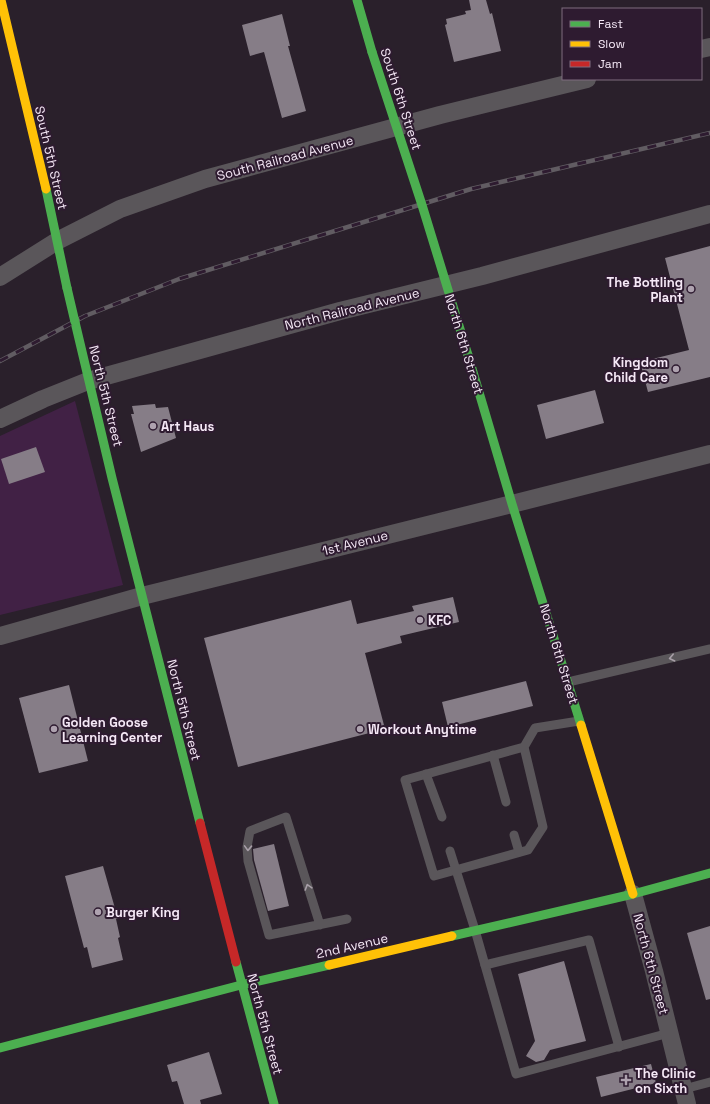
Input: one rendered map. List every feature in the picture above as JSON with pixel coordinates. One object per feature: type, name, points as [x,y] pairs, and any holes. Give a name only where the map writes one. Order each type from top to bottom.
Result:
[{"type":"street","name":"South 5th Street","points":[[1,0],[45,185],[75,322]]},
{"type":"street","name":"South 6th Street","points":[[357,0],[372,52],[422,205]]},
{"type":"street","name":"South Railroad Avenue","points":[[0,278],[57,241],[120,209],[205,179],[440,115],[583,80]]},
{"type":"street","name":"North 6th Street","points":[[422,205],[512,504],[633,894],[686,1096]]},
{"type":"street","name":"North Railroad Avenue","points":[[0,419],[87,374],[482,276],[710,214]]},
{"type":"street","name":"North 5th Street","points":[[75,322],[142,596],[241,985],[274,1104]]},
{"type":"street","name":"1st Avenue","points":[[0,636],[142,596],[710,454]]},
{"type":"street","name":"2nd Avenue","points":[[0,1048],[241,985],[633,894],[710,873]]},
{"type":"lane","points":[[568,682],[710,649]]},
{"type":"lane","points":[[524,747],[405,780],[434,876],[528,850],[543,827],[524,747],[535,728],[579,720]]},
{"type":"lane","points":[[493,755],[506,802]]},
{"type":"lane","points":[[426,774],[442,817]]},
{"type":"lane","points":[[320,925],[286,817],[250,830],[247,847],[248,862],[269,935],[320,925],[347,919]]},
{"type":"lane","points":[[514,835],[519,852]]},
{"type":"lane","points":[[450,851],[475,930],[516,1074],[669,1033]]},
{"type":"lane","points":[[485,965],[589,940],[618,1047]]},
{"type":"lane","points":[[686,1096],[710,1082]]},
{"type":"shaded area","points":[[75,401],[123,585],[0,615],[0,436]]},
{"type":"building","points":[[469,0],[486,0],[490,14],[492,13],[501,51],[454,62],[445,25],[447,24],[446,19],[466,14],[465,11],[471,10]]},
{"type":"building","points":[[282,14],[290,46],[288,46],[306,111],[282,118],[264,52],[250,56],[242,25]]},
{"type":"building","points":[[710,246],[710,377],[648,392],[640,362],[689,350],[665,258]]},
{"type":"building","points":[[595,390],[604,423],[546,439],[537,405]]},
{"type":"building","name":"Art Haus","points":[[155,404],[156,408],[168,407],[176,438],[141,452],[131,414],[134,414],[132,406]]},
{"type":"building","points":[[36,447],[45,472],[9,484],[1,459]]},
{"type":"building","points":[[453,597],[459,622],[400,636],[402,643],[365,653],[385,729],[238,767],[204,638],[351,600],[357,624],[414,611],[412,606]]},
{"type":"building","points":[[526,681],[533,706],[448,727],[442,702]]},
{"type":"building","name":"Golden Goose Learning Center","points":[[69,685],[88,761],[39,773],[19,698]]},
{"type":"building","points":[[274,844],[289,906],[268,911],[254,860],[253,849]]},
{"type":"building","name":"Burger King","points":[[103,866],[118,919],[116,919],[120,937],[118,938],[123,960],[92,968],[87,947],[84,948],[65,876]]},
{"type":"building","points":[[710,926],[710,999],[706,1000],[687,933]]},
{"type":"building","points":[[564,961],[586,1041],[550,1050],[544,1060],[536,1062],[526,1056],[535,1041],[518,974]]},
{"type":"building","points":[[209,1052],[222,1094],[200,1100],[201,1104],[184,1104],[177,1081],[172,1082],[167,1065]]},
{"type":"building","name":"The Clinic on Sixth","points":[[651,1064],[656,1083],[601,1097],[596,1077]]},
{"type":"railway","points":[[0,361],[85,316],[179,279],[471,189],[710,133]]},
{"type":"traffic: fast","points":[[357,0],[372,52]]},
{"type":"traffic: fast","points":[[372,52],[422,205],[468,355]]},
{"type":"traffic: fast","points":[[46,189],[67,288]]},
{"type":"traffic: fast","points":[[67,288],[75,322]]},
{"type":"traffic: fast","points":[[75,322],[112,478],[200,823]]},
{"type":"traffic: fast","points":[[468,355],[512,504],[581,725]]},
{"type":"traffic: fast","points":[[452,936],[633,894],[710,873]]},
{"type":"traffic: fast","points":[[236,962],[274,1104]]},
{"type":"traffic: fast","points":[[0,1048],[241,985],[329,965]]},
{"type":"traffic: slow","points":[[1,0],[46,189]]},
{"type":"traffic: slow","points":[[581,725],[633,894]]},
{"type":"traffic: slow","points":[[329,965],[452,936]]},
{"type":"traffic: jam","points":[[200,823],[236,962]]},
{"type":"place","name":"The Bottling Plant","points":[[691,289]]},
{"type":"place","name":"Kingdom Child Care","points":[[676,369]]},
{"type":"place","name":"Art Haus","points":[[153,426]]},
{"type":"place","name":"KFC","points":[[420,620]]},
{"type":"place","name":"Golden Goose Learning Center","points":[[54,729]]},
{"type":"place","name":"Workout Anytime","points":[[360,729]]},
{"type":"place","name":"Burger King","points":[[98,912]]},
{"type":"place","name":"The Clinic on Sixth","points":[[626,1080]]}]
